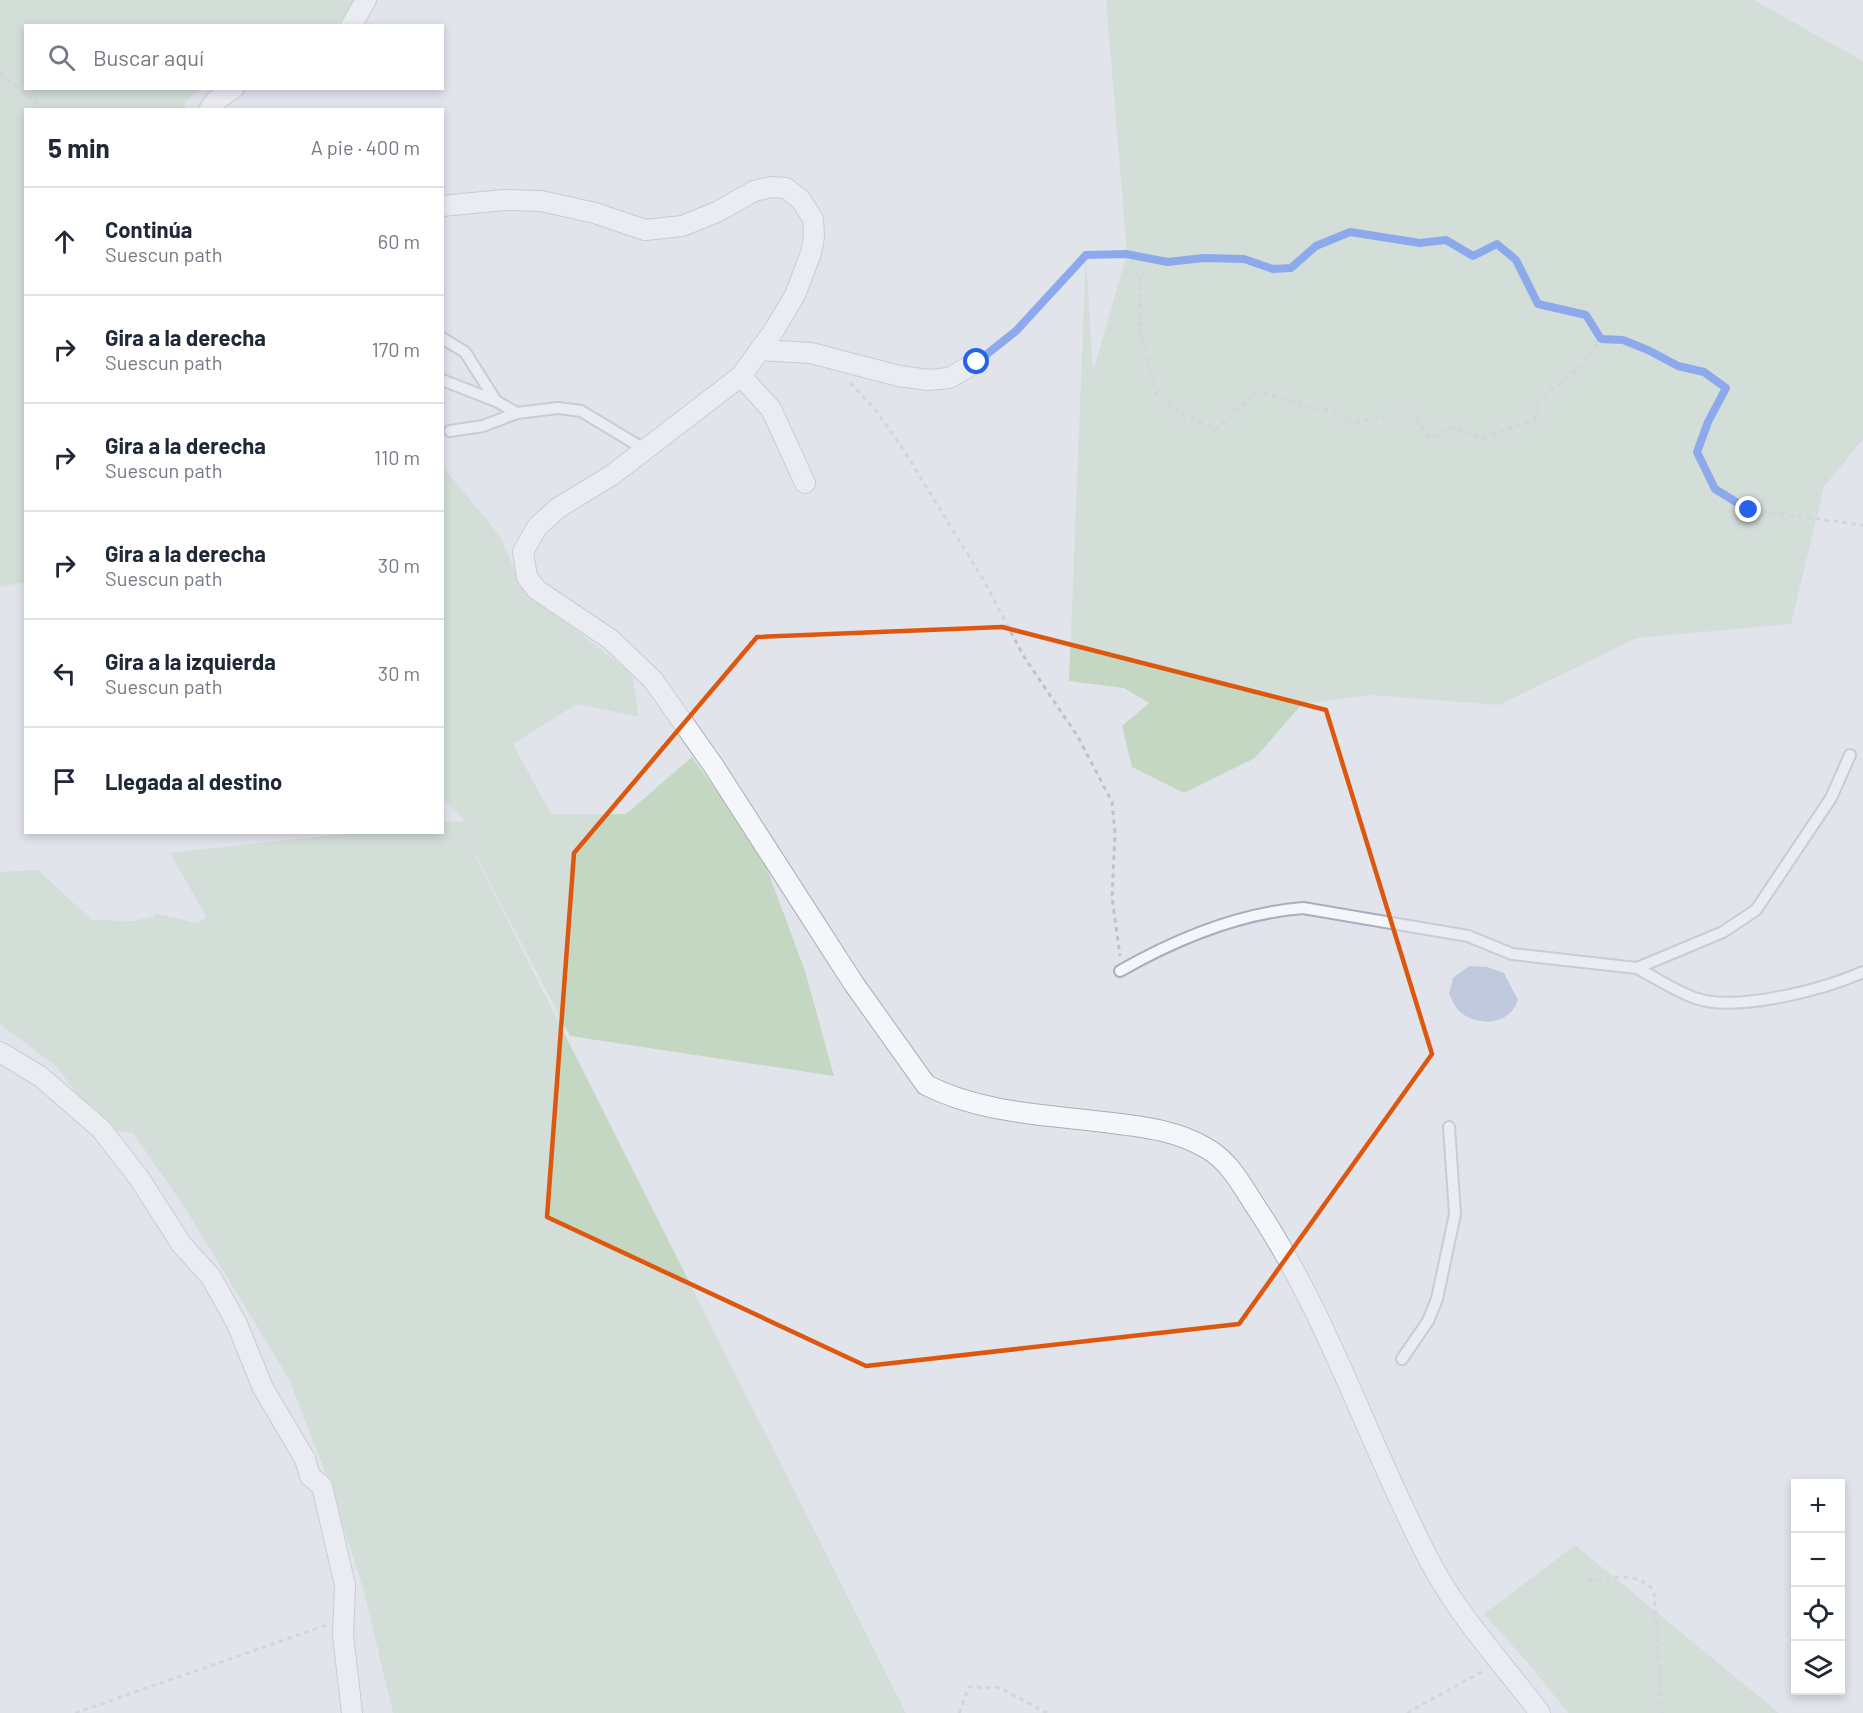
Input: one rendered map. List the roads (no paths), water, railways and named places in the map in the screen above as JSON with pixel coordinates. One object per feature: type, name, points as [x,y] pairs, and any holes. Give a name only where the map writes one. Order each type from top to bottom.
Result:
[{"type":"street","points":[[352,24],[366,0]]},
{"type":"street","points":[[210,108],[215,101],[231,90]]},
{"type":"street","points":[[444,206],[504,200],[541,201],[595,213],[645,230],[682,226],[717,212],[754,191],[771,187],[786,188],[801,200],[813,219],[814,237],[811,253],[795,294],[760,350],[741,376],[612,475],[558,508],[537,527],[523,552],[527,577],[537,590],[610,639],[653,680],[713,765],[854,984],[926,1085],[943,1094],[989,1108],[1148,1128],[1184,1136],[1226,1162],[1278,1240],[1318,1318],[1426,1554],[1448,1594],[1540,1713]]},
{"type":"street","points":[[760,350],[811,354],[899,376],[929,380],[949,378],[977,362]]},
{"type":"street","points":[[741,376],[771,409],[805,483]]},
{"type":"street","points":[[0,1052],[41,1077],[101,1129],[139,1178],[182,1245],[211,1276],[237,1324],[263,1388],[305,1459],[310,1476],[322,1486],[325,1509],[345,1585],[343,1619],[351,1713]]},
{"type":"lane","points":[[444,340],[465,352],[496,401]]},
{"type":"lane","points":[[444,381],[496,401],[517,413]]},
{"type":"lane","points":[[450,431],[483,426],[517,413],[558,408],[581,411],[644,449]]},
{"type":"lane","points":[[1637,968],[1723,932],[1756,909],[1832,798],[1850,755]]},
{"type":"lane","points":[[1120,966],[1214,927],[1280,909],[1304,908],[1468,936],[1512,954],[1637,968],[1697,999],[1747,1003],[1836,984],[1863,972]]},
{"type":"lane","points":[[1402,1359],[1428,1320],[1437,1299],[1455,1214],[1449,1127]]},
{"type":"water","points":[[1469,966],[1487,967],[1504,973],[1518,1000],[1508,1015],[1501,1019],[1484,1022],[1467,1016],[1458,1009],[1449,994],[1453,978]]}]
